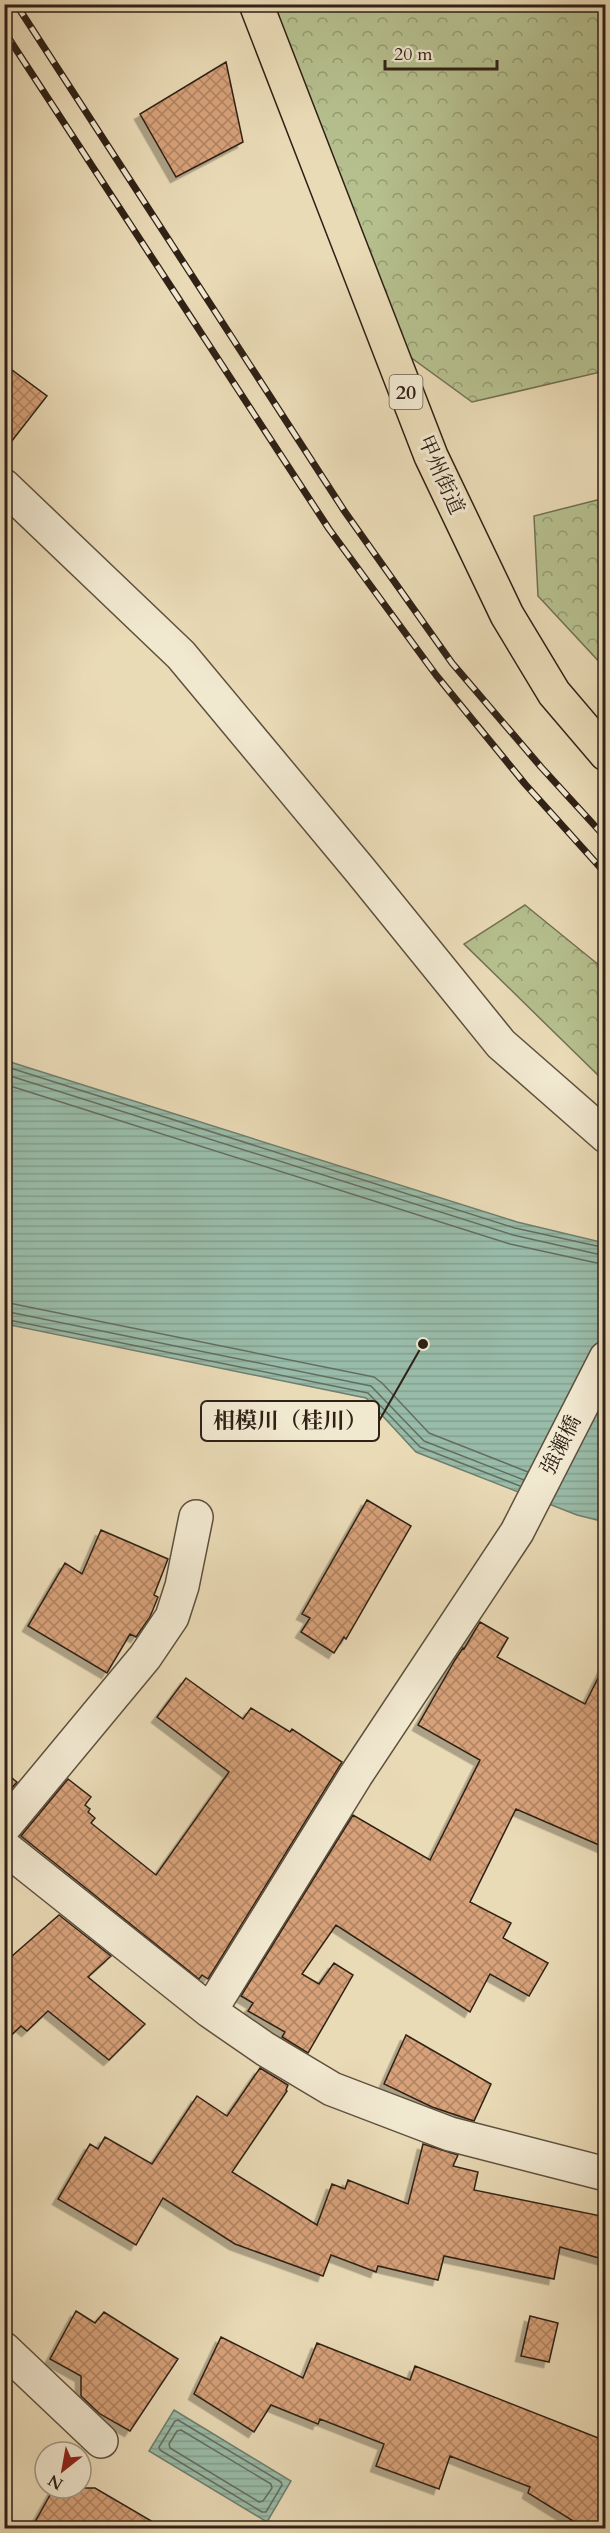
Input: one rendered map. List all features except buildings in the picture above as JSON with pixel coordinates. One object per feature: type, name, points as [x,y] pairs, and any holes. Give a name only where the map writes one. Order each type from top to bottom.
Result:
[{"type":"highway","name":"甲州街道","points":[[256,4],[431,456],[507,615],[554,693],[606,754]]},
{"type":"street","points":[[4,486],[181,655],[501,1044],[606,1136]]},
{"type":"street","name":"強瀬橋","points":[[210,2011],[356,1775],[517,1532],[606,1358]]},
{"type":"street","points":[[4,1827],[145,1657],[172,1617],[182,1586],[196,1517]]},
{"type":"street","points":[[4,1847],[210,2011],[265,2049],[332,2089],[450,2134],[606,2174]]},
{"type":"street","points":[[4,2349],[101,2441]]},
{"type":"green space","points":[[269,5],[605,5],[605,371],[472,402],[402,351]]},
{"type":"green space","points":[[606,498],[605,668],[538,596],[534,516]]},
{"type":"green space","points":[[525,905],[605,970],[605,1082],[464,944]]},
{"type":"water","points":[[4,1060],[517,1222],[605,1243],[605,1522],[577,1515],[416,1452],[366,1398],[5,1324]]},
{"type":"water","points":[[174,2410],[291,2481],[267,2522],[149,2451]]},
{"type":"railway","points":[[16,4],[345,512],[452,663],[541,767],[606,838]]},
{"type":"railway","points":[[4,31],[329,529],[436,675],[525,784],[606,874]]},
{"type":"place","name":"相模川（桂川）","points":[[423,1344]]}]
